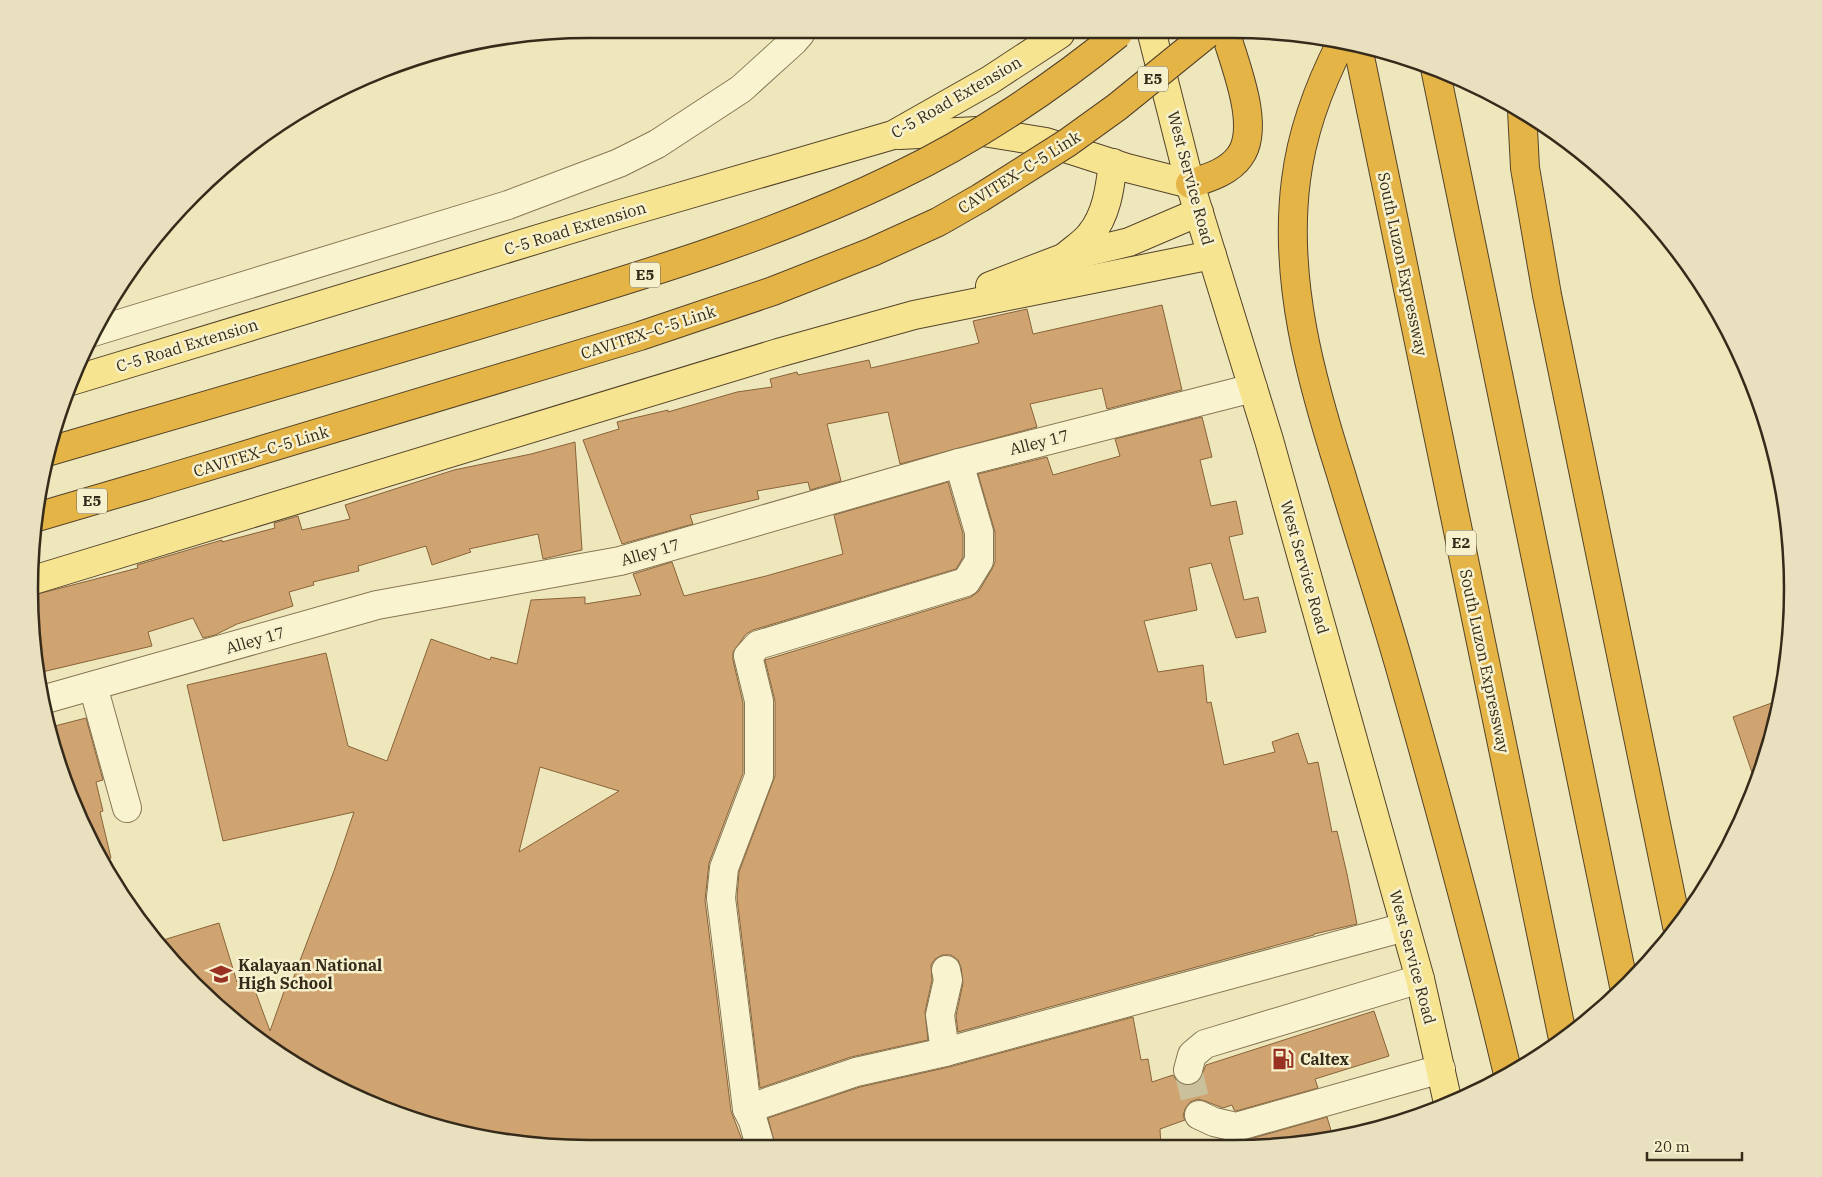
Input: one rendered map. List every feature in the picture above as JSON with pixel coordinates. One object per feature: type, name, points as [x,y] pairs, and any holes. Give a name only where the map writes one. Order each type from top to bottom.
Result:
[{"type":"highway","name":"E5","points":[[55,449],[636,278],[764,233],[898,176],[956,145],[1047,88],[1113,38]]},
{"type":"highway","name":"CAVITEX–C-5 Link","points":[[42,516],[640,336],[773,291],[865,255],[938,222],[1067,143],[1118,107],[1202,38]]},
{"type":"highway","points":[[1190,184],[1219,173],[1232,165],[1240,156],[1246,144],[1248,128],[1244,94],[1227,38]]},
{"type":"highway","points":[[1338,47],[1320,85],[1310,114],[1296,179],[1293,226],[1296,290],[1310,368],[1324,422],[1399,662],[1480,958],[1506,1067]]},
{"type":"highway","name":"South Luzon Expressway","points":[[1359,52],[1561,1031]]},
{"type":"highway","points":[[1437,76],[1622,979]]},
{"type":"highway","points":[[1522,119],[1525,168],[1547,294],[1675,918]]},
{"type":"main road","name":"C-5 Road Extension","points":[[79,379],[614,216],[893,135],[990,80],[1054,38]]},
{"type":"main road","name":"West Service Road","points":[[1153,38],[1190,184],[1253,388],[1420,979],[1447,1097]]},
{"type":"main road","points":[[893,135],[977,131],[1046,142],[1190,184]]},
{"type":"main road","points":[[1063,258],[1091,234],[1102,215],[1109,190],[1113,163]]},
{"type":"main road","points":[[914,315],[1063,258],[1129,242],[1199,212]]},
{"type":"main road","points":[[38,578],[768,356],[914,315],[1212,255]]},
{"type":"street","points":[[102,329],[508,205],[619,163],[657,144],[741,89],[797,38]]},
{"type":"street","name":"Alley 17","points":[[49,698],[378,605],[620,561],[959,463],[1253,388]]},
{"type":"street","points":[[759,1140],[754,1121],[747,1109],[721,898],[724,868],[759,776],[759,701],[748,656],[758,645],[966,582],[979,561],[979,532],[959,463]]},
{"type":"street","points":[[93,686],[127,808]]},
{"type":"street","points":[[747,1109],[856,1072],[946,1052],[1405,927]]},
{"type":"street","points":[[946,970],[948,980],[940,1015],[946,1052]]},
{"type":"street","points":[[1188,1070],[1192,1055],[1206,1044],[1420,979]]},
{"type":"street","points":[[1199,1115],[1214,1122],[1236,1127],[1441,1069]]},
{"type":"building","points":[[1162,305],[1182,390],[1107,409],[1102,388],[1030,404],[1037,427],[900,464],[888,412],[827,424],[841,481],[810,490],[808,482],[757,491],[759,499],[690,515],[693,524],[622,544],[583,440],[619,429],[617,422],[668,410],[668,412],[737,392],[772,387],[770,379],[797,372],[798,375],[869,360],[871,368],[979,343],[973,321],[1027,309],[1033,334]]},
{"type":"building","points":[[1202,417],[1212,457],[1200,460],[1211,506],[1236,501],[1243,534],[1229,537],[1244,600],[1258,597],[1266,632],[1236,638],[1211,563],[1189,568],[1197,610],[1144,621],[1158,672],[1203,665],[1207,703],[1211,702],[1224,765],[1275,752],[1272,742],[1298,733],[1308,764],[1318,762],[1332,832],[1337,831],[1357,924],[1314,934],[958,1032],[956,1016],[963,983],[961,967],[958,960],[951,955],[942,955],[935,959],[931,965],[932,980],[925,1012],[928,1040],[851,1057],[760,1088],[737,898],[739,872],[775,776],[775,701],[765,660],[971,597],[979,591],[995,562],[995,532],[978,474],[1047,457],[1053,475],[1120,456],[1115,439]]},
{"type":"building","points":[[575,442],[582,550],[543,559],[538,534],[469,549],[471,552],[432,565],[426,546],[358,566],[359,571],[313,582],[314,585],[289,592],[293,606],[237,624],[215,635],[203,638],[193,618],[148,632],[152,646],[44,672],[38,594],[138,568],[137,565],[222,540],[222,542],[275,528],[274,523],[298,516],[302,530],[350,519],[345,505],[454,470],[531,454]]},
{"type":"building","points":[[948,482],[963,534],[963,557],[956,569],[753,630],[746,634],[733,652],[733,660],[743,703],[743,773],[709,863],[705,900],[731,1111],[742,1140],[588,1140],[517,1135],[446,1121],[411,1110],[345,1083],[282,1047],[225,1003],[164,940],[219,923],[237,982],[250,977],[270,1031],[286,986],[290,987],[354,812],[223,841],[187,685],[326,653],[348,746],[387,761],[431,639],[490,660],[491,657],[517,664],[531,600],[585,597],[585,604],[641,595],[633,574],[672,562],[684,596],[766,576],[843,554],[834,515]],"holes":[[[540,767],[619,791],[519,852]]]},
{"type":"building","points":[[1772,703],[1766,731],[1752,773],[1733,717]]},
{"type":"building","points":[[86,718],[103,780],[96,782],[103,811],[100,812],[111,858],[108,859],[79,799],[55,726]]},
{"type":"building","points":[[1374,1011],[1389,1056],[1315,1079],[1318,1088],[1236,1111],[1232,1105],[1223,1108],[1198,1099],[1190,1102],[1185,1109],[1183,1116],[1185,1120],[1160,1129],[1161,1140],[774,1140],[768,1118],[860,1087],[949,1067],[1133,1017],[1141,1060],[1148,1059],[1152,1082],[1173,1075],[1177,1081],[1184,1085],[1192,1085],[1199,1081],[1206,1065]]},
{"type":"building","points":[[1327,1117],[1331,1131],[1305,1135],[1250,1139]]},
{"type":"tunnel","points":[[1188,1070],[1199,1115]]},
{"type":"place","name":"Kalayaan National High School","points":[[221,974]]},
{"type":"place","name":"Caltex","points":[[1283,1059]]}]
